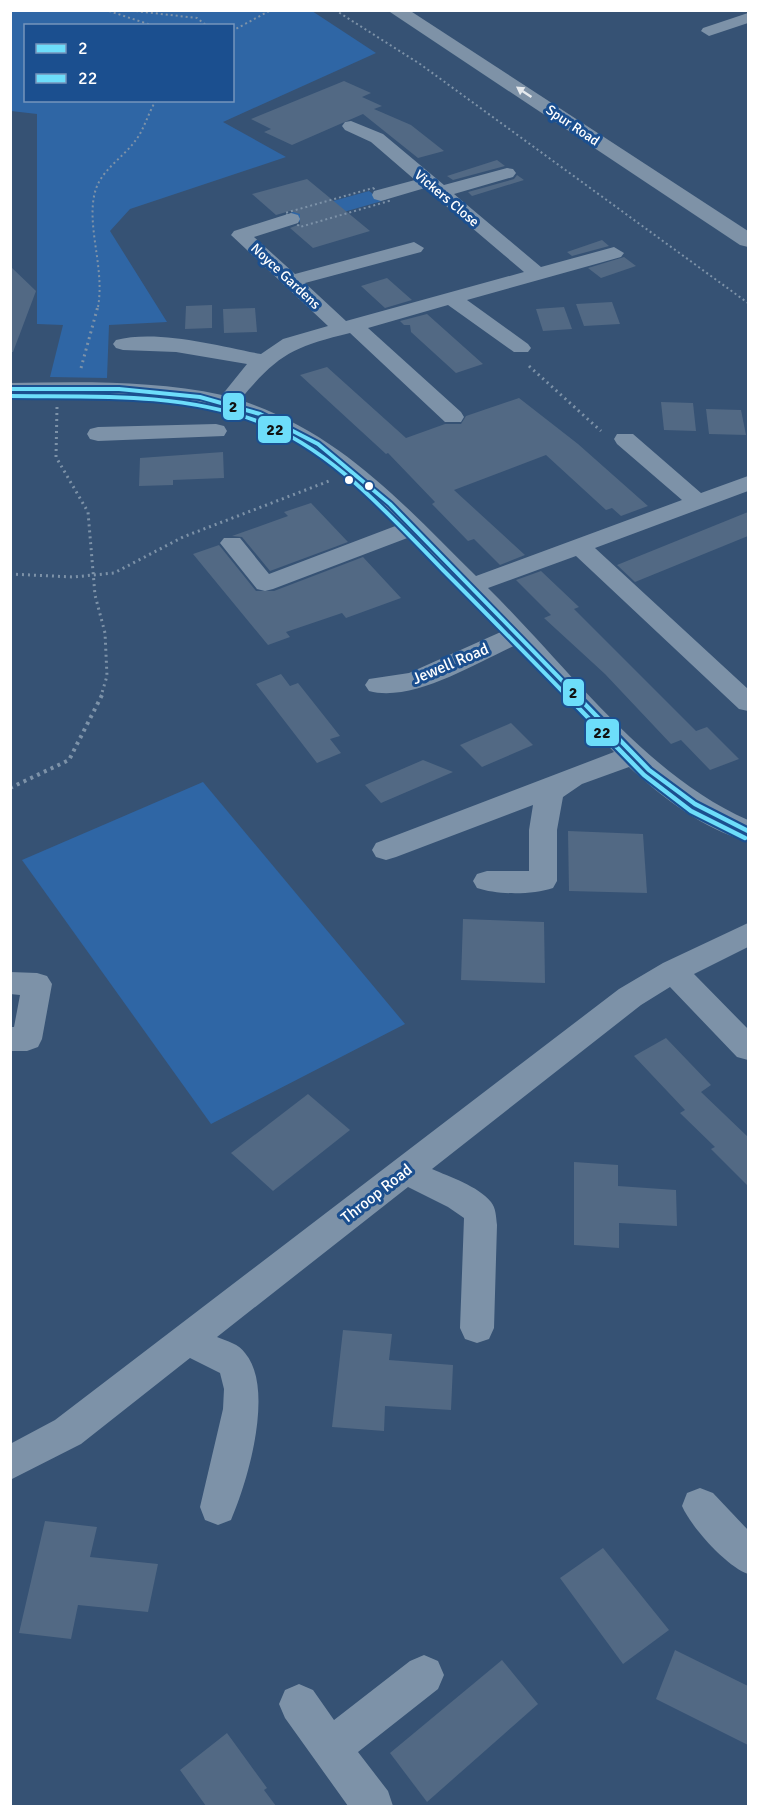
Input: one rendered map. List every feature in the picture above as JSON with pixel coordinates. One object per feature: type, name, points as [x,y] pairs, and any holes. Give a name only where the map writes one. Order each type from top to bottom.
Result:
[{"type":"highway","name":"Spur Road","points":[[396,10],[748,240]]},
{"type":"highway","name":"Spur Road","points":[[426,10],[711,192]]},
{"type":"highway","points":[[660,183],[719,237],[748,258]]},
{"type":"street","points":[[710,31],[748,16],[741,10]]},
{"type":"street","name":"Vickers Close","points":[[351,126],[377,138],[539,275]]},
{"type":"street","points":[[381,195],[507,173]]},
{"type":"street","name":"Noyce Gardens","points":[[291,219],[241,235],[292,282],[349,327],[453,417]]},
{"type":"street","points":[[292,282],[414,248]]},
{"type":"street","points":[[227,403],[256,367],[290,343],[614,254]]},
{"type":"street","points":[[452,299],[521,348]]},
{"type":"street","points":[[123,344],[185,345],[264,361]]},
{"type":"street","points":[[10,389],[135,389],[194,397],[227,403],[267,416],[302,432],[356,471],[414,527],[520,633],[631,756],[690,804],[748,831]]},
{"type":"street","points":[[172,433],[179,416],[194,397]]},
{"type":"street","points":[[98,434],[216,431]]},
{"type":"street","points":[[625,439],[699,503]]},
{"type":"street","points":[[472,585],[748,483]]},
{"type":"street","points":[[232,543],[265,584],[414,527]]},
{"type":"street","points":[[579,546],[748,703]]},
{"type":"street","name":"Jewell Road","points":[[378,685],[414,681],[520,633]]},
{"type":"street","points":[[386,850],[631,756]]},
{"type":"street","points":[[487,881],[543,881],[544,817],[547,799],[556,786]]},
{"type":"street","name":"Throop Road","points":[[10,1462],[68,1432],[630,997],[673,971],[748,934]]},
{"type":"street","points":[[673,971],[748,1048]]},
{"type":"street","points":[[10,983],[37,984],[27,1039],[10,1039]]},
{"type":"street","points":[[404,1170],[459,1197],[479,1211],[481,1225],[477,1328]]},
{"type":"street","points":[[185,1341],[234,1363],[241,1376],[242,1410],[218,1507]]},
{"type":"street","points":[[700,1506],[748,1556]]},
{"type":"street","points":[[330,1749],[424,1675]]},
{"type":"street","points":[[299,1704],[373,1806]]},
{"type":"path","points":[[97,10],[109,11],[148,24]]},
{"type":"path","points":[[126,10],[197,18],[204,24]]},
{"type":"path","points":[[234,30],[271,10]]},
{"type":"path","points":[[335,10],[420,64],[748,303]]},
{"type":"path","points":[[10,789],[69,760],[101,698],[107,676],[107,654],[94,577],[88,512],[75,488],[60,468],[56,457],[66,388],[99,298],[100,254],[92,204],[98,181],[135,141],[155,102]]},
{"type":"path","points":[[373,188],[381,195],[388,201],[300,227],[285,213],[373,188]]},
{"type":"path","points":[[521,348],[521,360],[604,434],[625,439]]},
{"type":"path","points":[[10,574],[94,577],[114,573],[183,537],[356,471]]},
{"type":"shaded area","points":[[11,10],[312,11],[376,53],[223,122],[286,157],[130,209],[110,231],[167,322],[109,325],[107,378],[50,377],[63,325],[37,324],[37,114],[11,111]]},
{"type":"shaded area","points":[[369,191],[382,201],[302,224],[290,213]]},
{"type":"shaded area","points":[[203,782],[405,1024],[211,1124],[22,860]]},
{"type":"building","points":[[344,81],[371,93],[362,97],[382,106],[374,109],[411,125],[444,151],[418,158],[363,114],[292,145],[264,132],[271,129],[251,119]]},
{"type":"building","points":[[497,160],[505,166],[453,180],[447,176]]},
{"type":"building","points":[[517,175],[524,180],[472,196],[468,192],[514,179]]},
{"type":"building","points":[[307,179],[370,231],[313,248],[290,228],[300,224],[300,214],[290,211],[276,215],[252,194]]},
{"type":"building","points":[[602,240],[609,246],[572,256],[567,252]]},
{"type":"building","points":[[624,257],[636,266],[601,278],[588,268]]},
{"type":"building","points":[[10,266],[36,291],[13,352],[10,352]]},
{"type":"building","points":[[387,278],[412,300],[385,308],[361,286]]},
{"type":"building","points":[[612,302],[620,324],[584,326],[576,304]]},
{"type":"building","points":[[212,305],[212,328],[185,329],[186,306]]},
{"type":"building","points":[[564,307],[572,329],[543,331],[536,309]]},
{"type":"building","points":[[255,308],[257,332],[224,333],[223,309]]},
{"type":"building","points":[[427,314],[483,364],[456,373],[411,332],[410,325],[404,325],[400,321]]},
{"type":"building","points":[[327,367],[406,438],[445,424],[461,424],[466,416],[519,398],[578,444],[648,506],[621,516],[612,508],[606,510],[546,455],[454,490],[525,555],[500,565],[474,539],[468,541],[432,504],[435,502],[388,453],[386,454],[300,375]]},
{"type":"building","points":[[661,402],[693,403],[696,431],[664,430]]},
{"type":"building","points":[[706,409],[741,410],[746,435],[709,434]]},
{"type":"building","points":[[223,452],[224,478],[173,480],[173,485],[139,486],[140,458]]},
{"type":"building","points":[[311,503],[348,542],[270,571],[242,537],[232,536],[288,516],[284,512]]},
{"type":"building","points":[[748,512],[748,536],[635,582],[617,565]]},
{"type":"building","points":[[219,545],[256,591],[274,591],[363,557],[401,598],[346,618],[342,613],[286,632],[290,637],[268,645],[193,554]]},
{"type":"building","points":[[541,571],[579,607],[574,609],[696,731],[707,727],[739,759],[710,770],[681,740],[671,744],[605,674],[544,618],[551,615],[516,580]]},
{"type":"building","points":[[281,674],[290,686],[298,683],[340,736],[330,739],[341,753],[317,763],[256,684]]},
{"type":"building","points":[[511,723],[533,745],[482,767],[460,745]]},
{"type":"building","points":[[423,760],[453,772],[381,803],[365,785]]},
{"type":"building","points":[[568,831],[643,834],[647,893],[569,891]]},
{"type":"building","points":[[463,919],[544,922],[545,983],[461,980]]},
{"type":"building","points":[[666,1038],[711,1085],[701,1092],[748,1137],[748,1186],[711,1149],[715,1147],[680,1113],[685,1110],[634,1056]]},
{"type":"building","points":[[308,1094],[350,1130],[273,1191],[231,1153]]},
{"type":"building","points":[[574,1162],[618,1165],[618,1186],[676,1190],[677,1226],[619,1223],[619,1248],[574,1245]]},
{"type":"building","points":[[343,1330],[392,1334],[389,1360],[453,1365],[451,1410],[385,1406],[384,1431],[332,1427]]},
{"type":"building","points":[[45,1521],[97,1527],[90,1557],[158,1564],[148,1612],[78,1605],[71,1639],[19,1633]]},
{"type":"building","points":[[603,1548],[669,1630],[623,1664],[560,1578]]},
{"type":"building","points":[[675,1650],[748,1686],[748,1745],[656,1699]]},
{"type":"building","points":[[502,1660],[538,1704],[427,1802],[390,1753]]},
{"type":"building","points":[[227,1733],[267,1788],[264,1790],[276,1806],[206,1806],[180,1770]]},
{"type":"transit line","name":"2","points":[[10,389],[119,389],[200,397],[260,414],[318,444],[390,504],[649,770],[695,804],[748,831]]},
{"type":"transit line","name":"22","points":[[10,396],[119,397],[199,405],[258,421],[314,450],[385,510],[644,775],[691,811],[745,838]]}]
